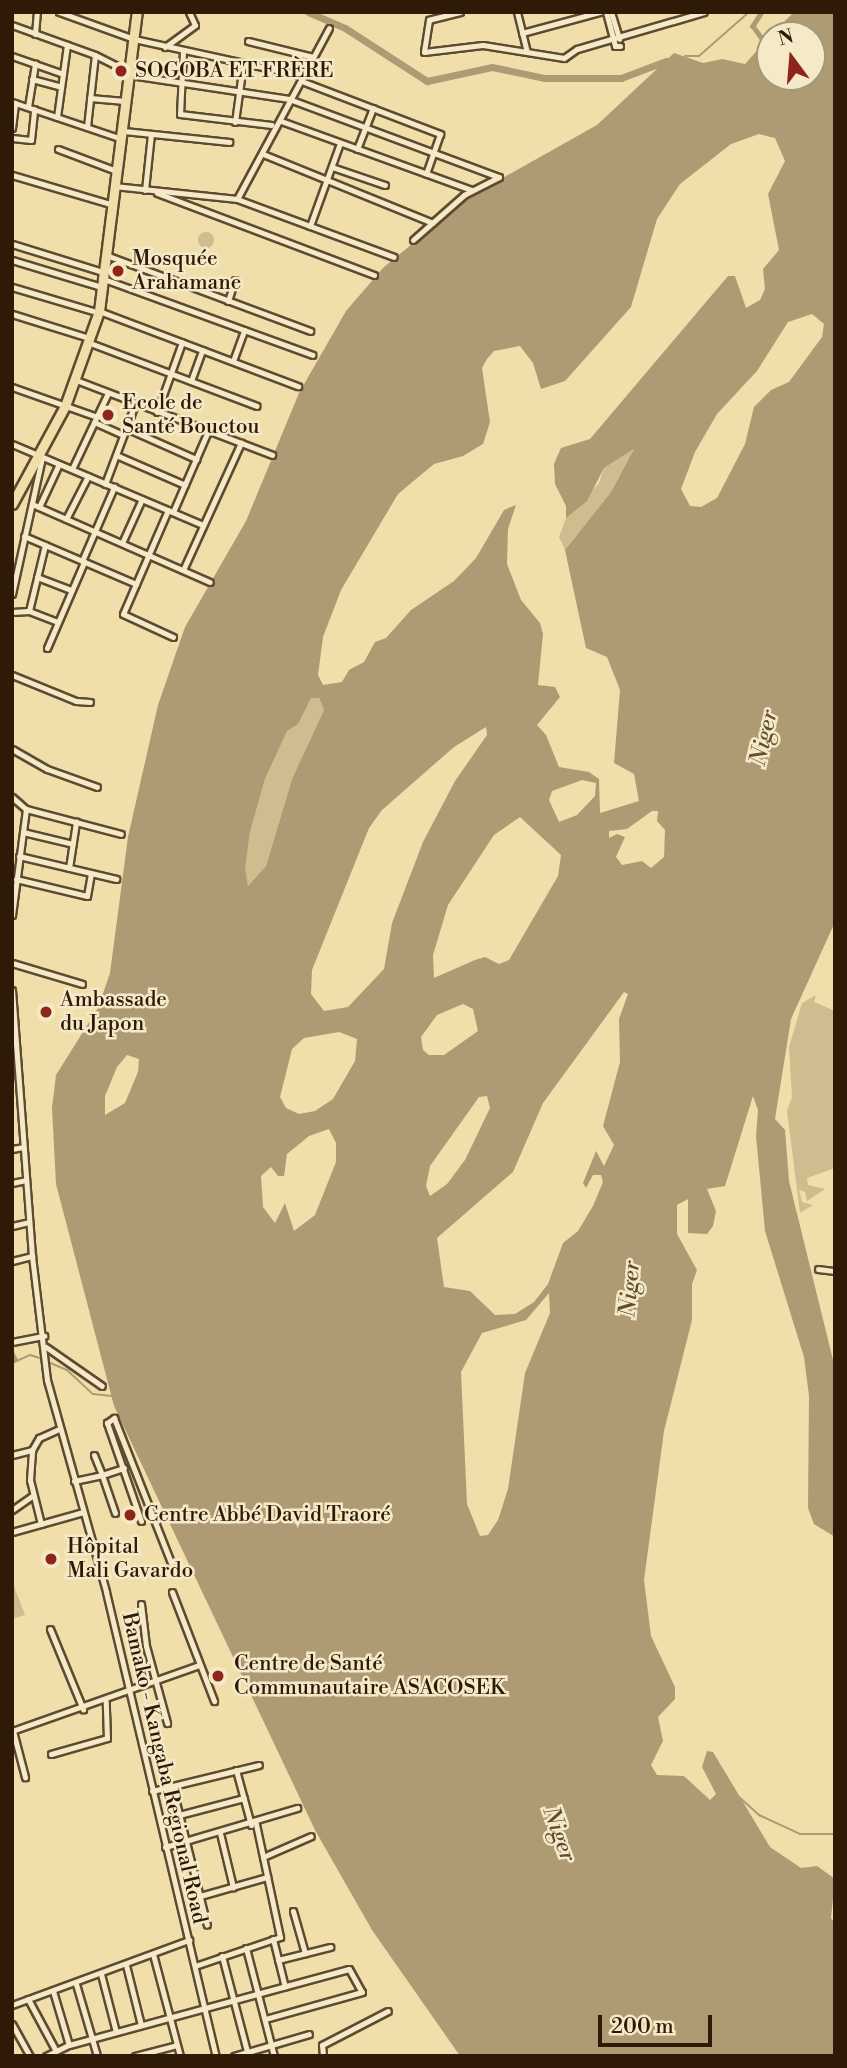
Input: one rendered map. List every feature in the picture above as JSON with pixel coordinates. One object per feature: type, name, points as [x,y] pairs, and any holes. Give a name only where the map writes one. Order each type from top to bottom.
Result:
[{"type":"highway","points":[[12,504],[76,380],[89,340],[106,255],[137,13]]},
{"type":"highway","points":[[106,255],[110,204],[115,186],[114,170],[121,136],[122,101],[128,70]]},
{"type":"highway","points":[[64,403],[89,340]]},
{"type":"highway","points":[[12,495],[39,455]]},
{"type":"street","points":[[35,34],[37,12]]},
{"type":"street","points":[[59,12],[132,39],[303,79],[440,134],[426,174]]},
{"type":"street","points":[[165,47],[168,40],[195,25],[189,12]]},
{"type":"street","points":[[460,12],[429,20],[424,52],[471,44],[564,58],[578,49],[704,12]]},
{"type":"street","points":[[517,12],[527,52]]},
{"type":"street","points":[[522,33],[600,12]]},
{"type":"street","points":[[609,12],[616,39]]},
{"type":"street","points":[[12,25],[128,70],[179,83],[293,101],[499,177],[472,190],[413,240]]},
{"type":"street","points":[[237,199],[293,101],[329,28]]},
{"type":"street","points":[[248,41],[313,57]]},
{"type":"street","points":[[57,117],[67,45]]},
{"type":"street","points":[[183,51],[179,83],[180,114],[271,125]]},
{"type":"street","points":[[87,127],[94,55]]},
{"type":"street","points":[[12,56],[63,74]]},
{"type":"street","points":[[12,138],[31,140],[32,79],[35,64]]},
{"type":"street","points":[[235,122],[243,64]]},
{"type":"street","points":[[32,79],[61,87]]},
{"type":"street","points":[[90,98],[122,101]]},
{"type":"street","points":[[12,128],[13,102],[121,136],[151,134],[229,142]]},
{"type":"street","points":[[357,149],[373,108]]},
{"type":"street","points":[[281,121],[472,190]]},
{"type":"street","points":[[148,190],[151,134]]},
{"type":"street","points":[[310,226],[340,143]]},
{"type":"street","points":[[58,149],[114,170]]},
{"type":"street","points":[[262,154],[433,223]]},
{"type":"street","points":[[332,167],[385,185]]},
{"type":"street","points":[[12,175],[110,204]]},
{"type":"street","points":[[115,186],[237,199],[394,257]]},
{"type":"street","points":[[148,190],[374,275]]},
{"type":"street","points":[[12,244],[100,279],[312,355]]},
{"type":"street","points":[[106,255],[310,331]]},
{"type":"street","points":[[12,260],[100,279]]},
{"type":"street","points":[[228,301],[235,280]]},
{"type":"street","points":[[12,287],[96,311],[298,386]]},
{"type":"street","points":[[12,314],[89,340],[257,406]]},
{"type":"street","points":[[233,361],[244,330]]},
{"type":"street","points":[[157,412],[182,342]]},
{"type":"street","points":[[191,381],[202,350]]},
{"type":"street","points":[[76,380],[272,455]]},
{"type":"street","points":[[12,387],[64,403],[123,435]]},
{"type":"street","points":[[72,470],[108,393]]},
{"type":"street","points":[[106,484],[135,404]]},
{"type":"street","points":[[126,428],[196,458]]},
{"type":"street","points":[[173,637],[123,614],[148,555],[185,485],[208,431]]},
{"type":"street","points":[[183,570],[241,443]]},
{"type":"street","points":[[12,444],[203,525]]},
{"type":"street","points":[[12,594],[32,503],[39,455]]},
{"type":"street","points":[[116,455],[185,485]]},
{"type":"street","points":[[39,507],[58,464]]},
{"type":"street","points":[[66,519],[88,476]]},
{"type":"street","points":[[47,648],[114,487]]},
{"type":"street","points":[[122,543],[142,499]]},
{"type":"street","points":[[32,503],[210,582]]},
{"type":"street","points":[[24,536],[136,584]]},
{"type":"street","points":[[29,611],[45,545]]},
{"type":"street","points":[[37,577],[71,590]]},
{"type":"street","points":[[12,612],[29,611],[57,622]]},
{"type":"street","points":[[12,675],[76,701],[90,702]]},
{"type":"street","points":[[12,749],[47,769],[97,787]]},
{"type":"street","points":[[12,797],[26,809],[121,834]]},
{"type":"street","points":[[12,915],[15,868],[26,809]]},
{"type":"street","points":[[69,868],[76,822]]},
{"type":"street","points":[[23,832],[73,844]]},
{"type":"street","points":[[19,856],[116,878]]},
{"type":"street","points":[[16,879],[87,896],[91,873]]},
{"type":"street","points":[[12,963],[82,984]]},
{"type":"street","name":"Bamako - Kangaba Regional Road","points":[[12,990],[29,1222],[46,1350],[45,1366],[59,1429],[131,1690],[165,1847],[216,2056]]},
{"type":"street","points":[[12,1112],[21,1113]]},
{"type":"street","points":[[12,1149],[23,1147]]},
{"type":"street","points":[[12,1184],[26,1180]]},
{"type":"street","points":[[12,1226],[29,1222]]},
{"type":"street","points":[[12,1261],[32,1256]]},
{"type":"street","points":[[818,1269],[835,1271]]},
{"type":"street","points":[[14,1342],[44,1336]]},
{"type":"street","points":[[46,1350],[102,1387]]},
{"type":"street","points":[[141,1521],[107,1423],[116,1418],[171,1563]]},
{"type":"street","points":[[41,1524],[32,1496],[32,1450],[38,1438],[59,1429]]},
{"type":"street","points":[[12,1455],[32,1450]]},
{"type":"street","points":[[94,1455],[115,1513]]},
{"type":"street","points":[[74,1481],[124,1468]]},
{"type":"street","points":[[12,1510],[32,1496]]},
{"type":"street","points":[[12,1532],[83,1513]]},
{"type":"street","points":[[172,1592],[214,1700]]},
{"type":"street","points":[[141,1604],[155,1682],[167,1723]]},
{"type":"street","points":[[51,1629],[83,1709]]},
{"type":"street","points":[[25,1777],[12,1731],[106,1701],[199,1665]]},
{"type":"street","points":[[51,1754],[107,1738],[106,1701]]},
{"type":"street","points":[[152,1791],[259,1765]]},
{"type":"street","points":[[195,1966],[280,1937],[263,1857],[236,1770]]},
{"type":"street","points":[[172,1786],[207,1925]]},
{"type":"street","points":[[179,1815],[244,1798]]},
{"type":"street","points":[[165,1847],[253,1825],[297,1808]]},
{"type":"street","points":[[219,1833],[233,1887]]},
{"type":"street","points":[[263,1857],[311,1836]]},
{"type":"street","points":[[200,1896],[267,1877]]},
{"type":"street","points":[[293,1911],[305,1953]]},
{"type":"street","points":[[12,2005],[101,1975],[189,1940]]},
{"type":"street","points":[[272,1940],[285,1986]]},
{"type":"street","points":[[278,1960],[330,1947]]},
{"type":"street","points":[[246,1948],[274,2056]]},
{"type":"street","points":[[153,1954],[180,2056]]},
{"type":"street","points":[[222,1956],[247,2051]]},
{"type":"street","points":[[126,1965],[141,2025]]},
{"type":"street","points":[[46,2056],[69,2045],[349,1969],[362,1992],[265,2019]]},
{"type":"street","points":[[101,1975],[116,2032]]},
{"type":"street","points":[[76,1984],[97,2056]]},
{"type":"street","points":[[53,1992],[69,2045]]},
{"type":"street","points":[[28,1999],[56,2051]]},
{"type":"street","points":[[323,2056],[322,2045],[388,2011]]},
{"type":"street","points":[[12,2024],[30,2056]]},
{"type":"street","points":[[234,2056],[309,2034]]},
{"type":"street","points":[[135,2056],[177,2045]]},
{"type":"shaded area","points":[[206,232],[212,234],[212,246],[206,248],[200,246],[198,240],[200,234]]},
{"type":"shaded area","points":[[634,449],[611,492],[565,550],[559,537],[566,518],[599,483],[604,468]]},
{"type":"shaded area","points":[[311,698],[319,698],[324,710],[292,779],[266,866],[248,886],[244,868],[250,832],[265,779],[287,730]]},
{"type":"shaded area","points":[[816,995],[814,1002],[835,1011],[835,1168],[807,1178],[808,1185],[825,1189],[807,1201],[805,1192],[799,1190],[802,1202],[813,1205],[800,1213],[787,1111],[792,1097],[789,1047],[802,1003]]},
{"type":"shaded area","points":[[12,1581],[25,1615],[12,1619]]},
{"type":"water","name":"Niger","points":[[794,12],[835,12],[835,922],[791,1019],[775,1119],[785,1130],[789,1181],[834,1364],[835,1537],[814,1524],[808,1508],[809,1396],[804,1357],[765,1231],[756,1136],[758,1110],[753,1096],[725,1186],[707,1189],[716,1211],[713,1226],[707,1234],[688,1233],[688,1199],[677,1205],[677,1234],[697,1270],[692,1284],[692,1320],[664,1431],[644,1580],[651,1636],[675,1687],[675,1699],[658,1717],[663,1741],[651,1765],[657,1775],[684,1776],[710,1800],[716,1794],[702,1767],[707,1751],[713,1752],[770,1847],[801,1868],[817,1866],[835,1879],[831,1918],[835,1924],[835,2056],[460,2056],[372,1930],[315,1830],[114,1406],[56,1184],[52,1108],[56,1075],[98,1008],[110,973],[128,837],[158,705],[185,627],[246,521],[299,393],[346,311],[384,267],[474,194],[597,125],[674,53],[703,63],[722,59],[745,64],[756,52],[756,91],[826,91],[826,21],[785,21]],"holes":[[[759,134],[775,138],[785,161],[768,194],[779,250],[763,269],[765,289],[760,300],[746,308],[735,276],[728,276],[590,439],[561,448],[554,464],[555,484],[566,506],[566,518],[587,501],[604,468],[634,449],[611,492],[565,550],[586,648],[607,657],[620,690],[614,763],[634,774],[639,801],[600,813],[599,779],[589,772],[559,767],[546,735],[537,725],[560,697],[555,687],[538,685],[543,634],[540,623],[521,600],[507,564],[508,529],[516,505],[504,510],[476,558],[454,581],[411,610],[386,638],[375,642],[364,662],[349,670],[342,682],[323,685],[318,675],[323,637],[341,590],[398,494],[434,464],[463,456],[483,444],[490,422],[482,368],[487,359],[494,351],[520,346],[533,363],[541,389],[565,381],[631,307],[657,219],[680,184],[731,144]],[[812,314],[824,324],[822,337],[789,382],[771,390],[754,407],[745,444],[717,498],[701,507],[690,506],[681,489],[695,452],[717,414],[757,371],[788,322]],[[311,698],[319,698],[324,710],[292,779],[266,866],[248,886],[245,868],[250,832],[265,779],[287,731],[298,724]],[[486,727],[487,735],[455,781],[423,842],[392,923],[384,969],[348,1007],[324,1011],[311,994],[312,970],[369,828],[382,810],[454,747]],[[582,780],[596,783],[595,796],[577,815],[559,822],[549,800],[552,791]],[[652,811],[658,811],[657,821],[665,830],[664,857],[651,868],[642,861],[622,865],[616,857],[625,837],[617,834],[609,838],[609,831],[627,829]],[[520,817],[561,855],[558,876],[509,960],[499,964],[485,957],[434,978],[433,955],[448,905],[494,835]],[[624,992],[628,994],[619,1019],[620,1062],[603,1126],[614,1145],[604,1166],[596,1151],[583,1183],[586,1188],[593,1175],[601,1175],[603,1182],[578,1231],[563,1243],[548,1284],[534,1302],[515,1314],[495,1315],[470,1291],[444,1287],[437,1238],[513,1172],[543,1103]],[[463,1004],[473,1009],[478,1031],[444,1055],[429,1055],[423,1050],[421,1037],[437,1015]],[[339,1032],[357,1039],[355,1061],[333,1099],[315,1111],[299,1114],[286,1108],[280,1097],[292,1049],[304,1038]],[[127,1055],[139,1059],[138,1072],[125,1103],[105,1115],[105,1096],[117,1067]],[[487,1096],[490,1108],[465,1160],[447,1184],[430,1196],[426,1186],[430,1166],[479,1097]],[[329,1129],[336,1143],[336,1162],[315,1215],[294,1231],[285,1203],[275,1223],[263,1207],[261,1176],[271,1167],[278,1176],[284,1176],[287,1154],[309,1136]],[[549,1293],[550,1313],[525,1373],[508,1489],[498,1520],[488,1535],[480,1536],[467,1504],[461,1372],[482,1333],[526,1320]]]},
{"type":"waterway","points":[[308,12],[345,28],[427,81],[492,67],[544,78],[621,78],[666,61],[673,63]]},
{"type":"waterway","points":[[685,56],[699,56],[749,12]]},
{"type":"waterway","points":[[756,21],[762,12]]},
{"type":"waterway","points":[[756,21],[753,26],[756,30]]},
{"type":"waterway","points":[[12,1353],[15,1359]]},
{"type":"waterway","points":[[12,1363],[30,1355],[40,1358]]},
{"type":"waterway","points":[[48,1362],[67,1370],[93,1394],[112,1396]]},
{"type":"waterway","points":[[739,1797],[759,1815],[800,1834],[835,1834]]},
{"type":"place","name":"SOGOBA ET FRÈRE","points":[[121,71]]},
{"type":"place","name":"Mosquée Arahamane","points":[[118,271]]},
{"type":"place","name":"Ecole de Santé Bouctou","points":[[108,415]]},
{"type":"place","name":"Ambassade du Japon","points":[[46,1012]]},
{"type":"place","name":"Centre Abbé David Traoré","points":[[130,1515]]},
{"type":"place","name":"Hôpital Mali Gavardo","points":[[51,1559]]},
{"type":"place","name":"Centre de Santé Communautaire ASACOSEK","points":[[218,1676]]}]
